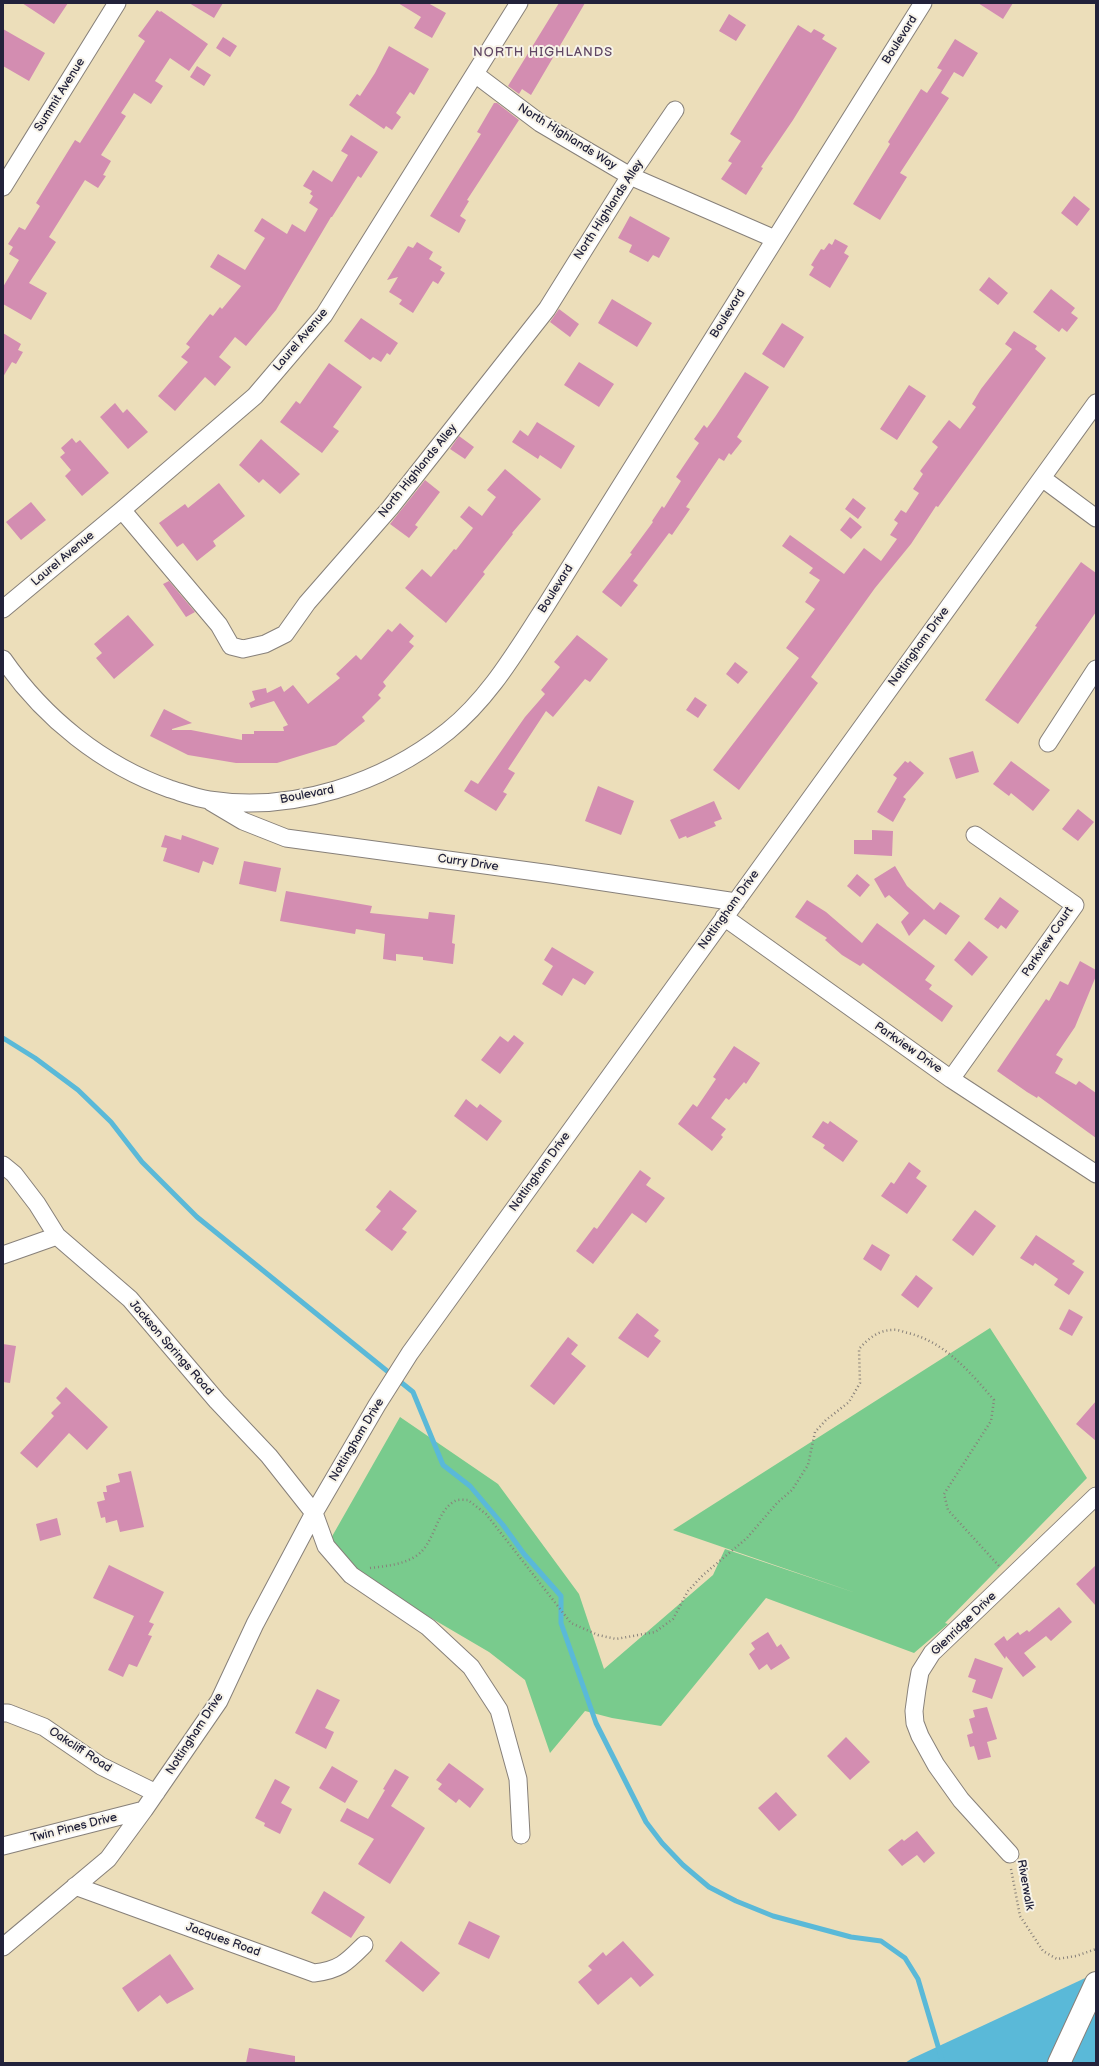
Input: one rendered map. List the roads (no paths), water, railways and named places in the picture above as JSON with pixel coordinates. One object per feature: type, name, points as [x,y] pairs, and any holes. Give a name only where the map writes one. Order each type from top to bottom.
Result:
[{"type":"highway","points":[[1059,2063],[1096,1983]]},
{"type":"street","name":"Summit Avenue","points":[[3,187],[117,3]]},
{"type":"street","name":"Laurel Avenue","points":[[3,608],[122,510],[255,396],[324,315],[519,3]]},
{"type":"street","name":"Boulevard","points":[[3,659],[28,692],[46,711],[87,746],[116,764],[158,784],[208,800],[235,802],[287,800],[339,789],[387,771],[409,759],[444,734],[468,713],[496,681],[545,606],[923,3]]},
{"type":"street","name":"North Highlands Way","points":[[475,74],[540,123],[630,176],[775,239]]},
{"type":"street","name":"North Highlands Alley","points":[[122,510],[219,625],[231,646],[243,649],[265,644],[285,634],[307,603],[390,508],[547,309],[630,176],[675,110]]},
{"type":"street","name":"Nottingham Drive","points":[[3,1947],[108,1859],[144,1810],[219,1701],[255,1624],[314,1513],[400,1368],[1096,403]]},
{"type":"street","points":[[1042,478],[1096,518]]},
{"type":"street","points":[[1048,743],[1096,669]]},
{"type":"street","name":"Curry Drive","points":[[208,800],[243,821],[286,838],[551,874],[736,902]]},
{"type":"street","name":"Parkview Court","points":[[951,1079],[1075,905],[975,834]]},
{"type":"street","name":"Parkview Drive","points":[[724,917],[951,1079],[1096,1174]]},
{"type":"street","name":"Jackson Springs Road","points":[[3,1165],[14,1174],[37,1204],[57,1236],[130,1299],[217,1401],[269,1456],[314,1513],[326,1546],[351,1575],[428,1626],[471,1667],[500,1710],[518,1779],[521,1835]]},
{"type":"street","points":[[3,1254],[57,1236]]},
{"type":"street","name":"Glenridge Drive","points":[[1010,1854],[961,1800],[936,1765],[920,1736],[915,1723],[914,1711],[920,1672],[932,1653],[1096,1496]]},
{"type":"street","name":"Oakcliff Road","points":[[3,1713],[8,1713],[44,1727],[101,1766],[156,1793]]},
{"type":"street","name":"Twin Pines Drive","points":[[3,1846],[144,1810]]},
{"type":"street","name":"Jacques Road","points":[[75,1886],[314,1973],[332,1971],[345,1964],[364,1944]]},
{"type":"water","points":[[1096,1973],[1096,2063],[905,2063],[911,2059]]},
{"type":"waterway","points":[[3,1038],[35,1058],[78,1090],[111,1122],[142,1162],[197,1217],[413,1392],[443,1465],[470,1486],[503,1525],[524,1554],[561,1596],[561,1623],[596,1723],[646,1822],[662,1843],[683,1865],[709,1887],[736,1901],[773,1916],[851,1937],[881,1941],[905,1958],[918,1979],[943,2063]]},
{"type":"district","name":"NORTH HIGHLANDS","points":[[543,53]]}]
